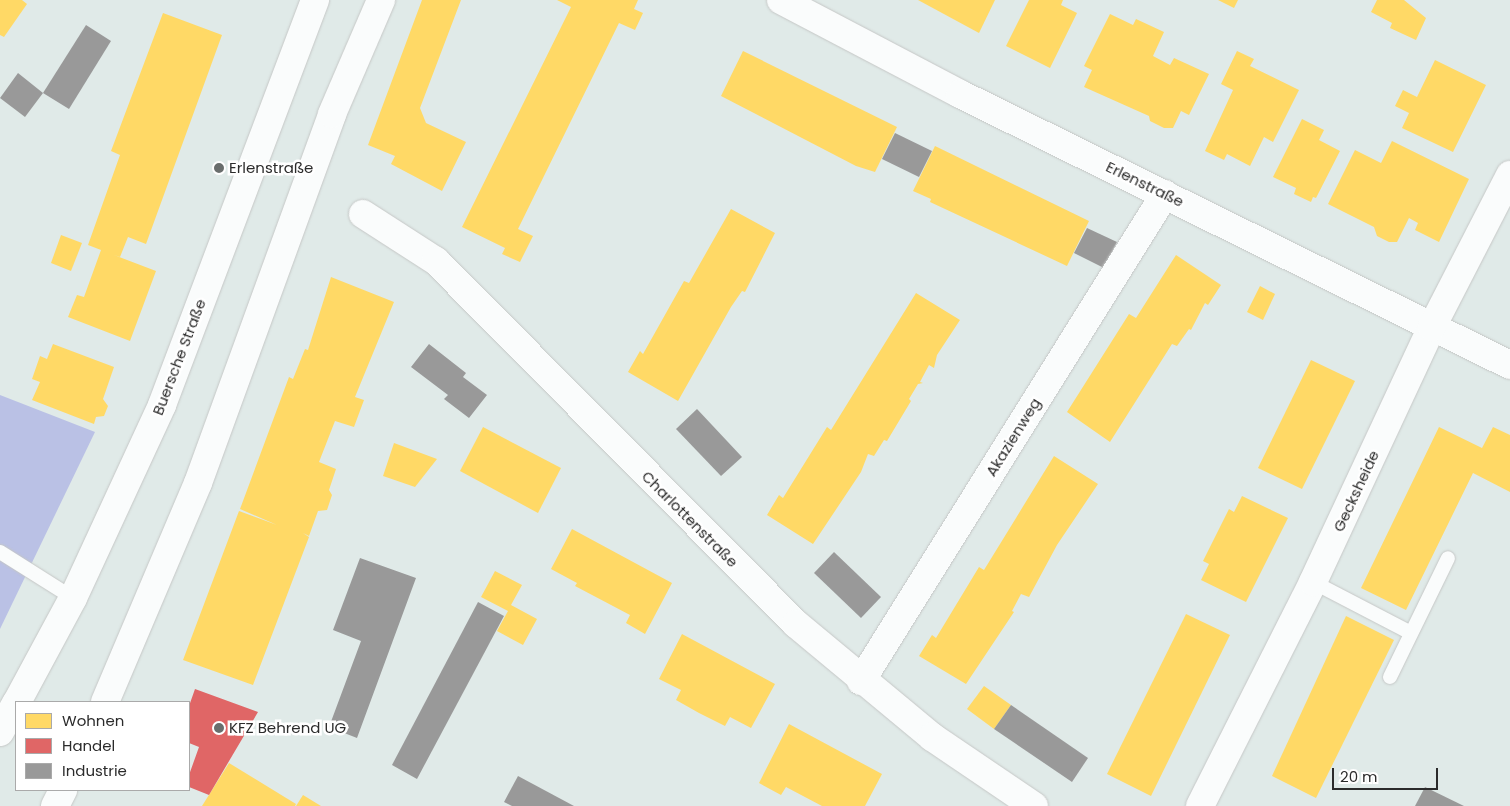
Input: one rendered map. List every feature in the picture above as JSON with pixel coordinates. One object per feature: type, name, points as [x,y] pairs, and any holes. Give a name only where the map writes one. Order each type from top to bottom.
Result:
[{"type":"street","name":"Buersche Straße","points":[[17,701],[73,598],[162,405],[315,0]]},
{"type":"street","points":[[105,701],[198,483],[332,114],[381,0]]},
{"type":"street","name":"Erlenstraße","points":[[781,0],[960,94],[1510,365]]},
{"type":"street","name":"Gecksheide","points":[[1200,806],[1313,582],[1432,327],[1510,175]]},
{"type":"street","name":"Akazienweg","points":[[861,680],[1165,194]]},
{"type":"street","name":"Charlottenstraße","points":[[364,214],[436,261],[732,561],[861,680],[932,737],[1034,806]]},
{"type":"street","name":"Buersche Straße","points":[[0,732],[15,705]]},
{"type":"street","points":[[55,806],[62,791]]},
{"type":"lane","points":[[0,552],[73,598]]},
{"type":"lane","points":[[1390,677],[1448,558]]},
{"type":"lane","points":[[1313,582],[1411,633]]},
{"type":"shaded area","points":[[0,395],[95,432],[0,629]]},
{"type":"building: Wohnen","points":[[0,0],[22,0],[27,4],[4,37],[0,35]]},
{"type":"building: Wohnen","points":[[422,0],[461,0],[420,108],[426,123],[466,142],[442,191],[391,164],[395,156],[368,145]]},
{"type":"building: Wohnen","points":[[557,0],[638,0],[634,9],[643,13],[635,30],[619,23],[518,229],[533,236],[520,262],[502,254],[505,248],[462,227],[571,7]]},
{"type":"building: Wohnen","points":[[918,0],[995,0],[979,33]]},
{"type":"building: Wohnen","points":[[1029,0],[1063,0],[1061,5],[1077,13],[1050,68],[1006,46]]},
{"type":"building: Wohnen","points":[[1218,0],[1238,0],[1234,8]]},
{"type":"building: Wohnen","points":[[1377,0],[1404,0],[1426,18],[1416,40],[1390,28],[1392,23],[1371,12]]},
{"type":"building: Wohnen","points":[[163,13],[222,35],[146,244],[128,237],[120,257],[114,255],[156,271],[130,341],[68,317],[77,295],[84,297],[101,250],[88,245],[120,155],[111,151]]},
{"type":"building: Wohnen","points":[[1110,14],[1133,25],[1136,19],[1164,32],[1153,56],[1170,65],[1174,58],[1209,74],[1189,115],[1181,111],[1173,128],[1164,128],[1150,121],[1149,116],[1084,87],[1092,70],[1084,66]]},
{"type":"building: Wohnen","points":[[743,51],[897,127],[875,172],[856,166],[721,96]]},
{"type":"building: Wohnen","points":[[1237,51],[1254,59],[1250,66],[1299,90],[1273,142],[1264,137],[1250,166],[1227,154],[1224,160],[1205,151],[1233,90],[1221,84]]},
{"type":"building: Wohnen","points":[[1435,60],[1486,85],[1453,152],[1402,128],[1409,113],[1395,106],[1403,90],[1417,97]]},
{"type":"building: Wohnen","points":[[1302,119],[1324,130],[1319,140],[1340,151],[1316,198],[1313,197],[1311,202],[1294,194],[1296,188],[1273,177]]},
{"type":"building: Wohnen","points":[[1392,141],[1469,179],[1439,242],[1415,230],[1418,223],[1409,218],[1397,242],[1389,242],[1377,236],[1374,227],[1328,204],[1355,150],[1381,163]]},
{"type":"building: Wohnen","points":[[935,146],[1089,221],[1067,266],[930,202],[931,199],[913,191]]},
{"type":"building: Wohnen","points":[[731,209],[775,233],[745,292],[742,291],[731,307],[678,401],[628,372],[640,351],[643,354],[684,281],[689,283]]},
{"type":"building: Wohnen","points":[[61,235],[82,243],[71,271],[51,263]]},
{"type":"building: Wohnen","points":[[1176,255],[1221,285],[1208,305],[1205,303],[1191,330],[1189,329],[1177,346],[1172,344],[1110,442],[1067,412],[1129,314],[1136,318]]},
{"type":"building: Wohnen","points":[[331,277],[394,302],[355,397],[364,400],[354,427],[335,421],[319,462],[336,469],[329,490],[332,495],[327,510],[318,511],[309,536],[303,533],[309,537],[253,685],[183,660],[239,511],[277,525],[240,509],[289,377],[293,379],[305,349],[308,350]]},
{"type":"building: Wohnen","points":[[1260,286],[1275,294],[1263,320],[1247,312]]},
{"type":"building: Wohnen","points":[[916,293],[960,320],[937,355],[934,368],[929,365],[920,382],[923,383],[918,384],[909,399],[911,401],[887,441],[884,440],[874,456],[868,454],[861,472],[813,544],[767,515],[779,495],[783,498],[827,427],[831,430]]},
{"type":"building: Wohnen","points":[[53,344],[114,367],[103,399],[108,406],[104,416],[96,417],[94,424],[32,400],[40,382],[32,379],[40,356],[47,359]]},
{"type":"building: Wohnen","points":[[1311,360],[1355,381],[1302,489],[1258,468]]},
{"type":"building: Wohnen","points":[[483,427],[561,468],[538,513],[460,471]]},
{"type":"building: Wohnen","points":[[1439,427],[1482,448],[1493,427],[1510,435],[1510,492],[1473,473],[1406,610],[1361,588]]},
{"type":"building: Wohnen","points":[[394,443],[437,459],[415,487],[383,476]]},
{"type":"building: Wohnen","points":[[1054,456],[1098,484],[1057,545],[1029,597],[1021,594],[1012,611],[1014,612],[966,684],[919,656],[932,635],[936,638],[979,567],[984,570]]},
{"type":"building: Wohnen","points":[[1242,496],[1288,518],[1246,602],[1201,580],[1209,564],[1203,561],[1229,509],[1234,512]]},
{"type":"building: Wohnen","points":[[572,529],[672,583],[645,634],[626,623],[630,615],[575,586],[577,583],[551,569]]},
{"type":"building: Wohnen","points":[[495,571],[522,585],[511,605],[537,619],[523,645],[497,631],[508,611],[481,597]]},
{"type":"building: Wohnen","points":[[1186,614],[1230,635],[1151,796],[1107,774]]},
{"type":"building: Wohnen","points":[[1346,616],[1394,640],[1316,798],[1272,776]]},
{"type":"building: Wohnen","points":[[682,634],[775,684],[751,728],[730,717],[725,726],[699,713],[676,700],[681,690],[659,679]]},
{"type":"building: Wohnen","points":[[984,686],[1011,705],[994,729],[967,709]]},
{"type":"building: Wohnen","points":[[789,724],[882,774],[865,806],[822,806],[786,787],[781,795],[759,783]]},
{"type":"building: Wohnen","points":[[229,763],[296,804],[295,806],[202,806]]},
{"type":"building: Wohnen","points":[[303,795],[321,806],[296,806]]},
{"type":"building: Handel","name":"KFZ Behrend UG","points":[[195,689],[258,712],[209,795],[190,787],[190,772],[199,747],[190,743],[190,703]]},
{"type":"building: Industrie","points":[[86,25],[111,41],[69,109],[43,93]]},
{"type":"building: Industrie","points":[[18,73],[43,93],[25,117],[0,98]]},
{"type":"building: Industrie","points":[[895,133],[932,151],[919,177],[882,159]]},
{"type":"building: Industrie","points":[[1087,228],[1117,242],[1104,268],[1074,253]]},
{"type":"building: Industrie","points":[[429,344],[466,373],[463,377],[487,395],[469,418],[444,399],[448,395],[411,367]]},
{"type":"building: Industrie","points":[[697,409],[742,457],[721,476],[676,429]]},
{"type":"building: Industrie","points":[[834,552],[881,597],[861,618],[814,573]]},
{"type":"building: Industrie","points":[[360,558],[416,578],[357,738],[329,727],[361,641],[333,630]]},
{"type":"building: Industrie","points":[[478,602],[504,616],[417,779],[392,765]]},
{"type":"building: Industrie","points":[[1011,705],[1088,758],[1072,782],[994,729]]},
{"type":"building: Industrie","points":[[518,776],[574,806],[512,806],[504,802]]},
{"type":"building: Industrie","points":[[1425,787],[1464,806],[1415,806]]},
{"type":"place","name":"Erlenstraße","points":[[219,168]]},
{"type":"place","name":"KFZ Behrend UG","points":[[219,728]]}]
